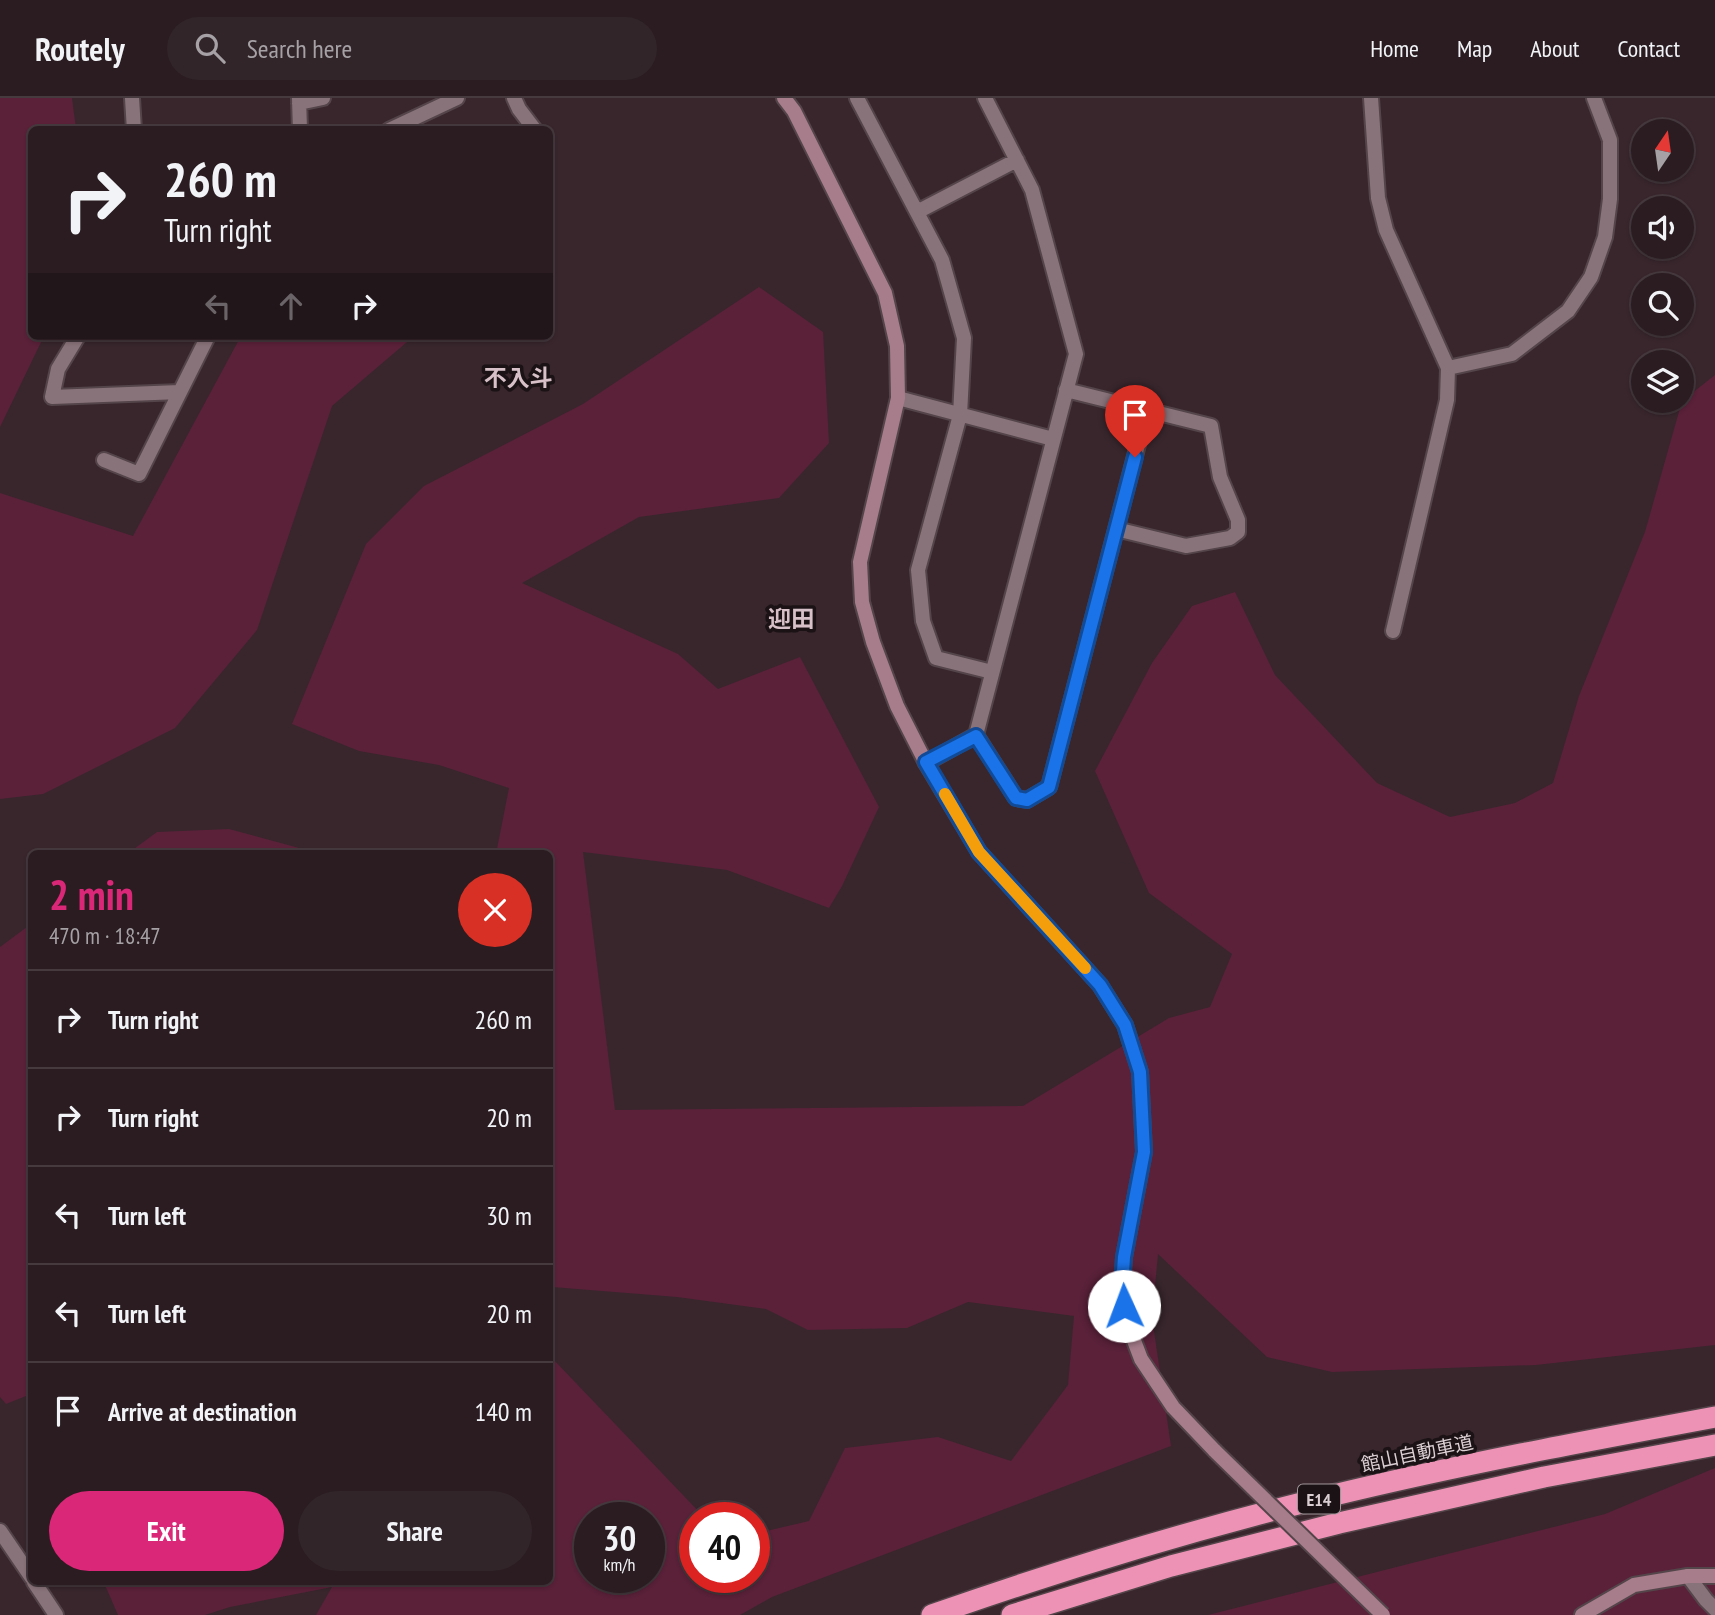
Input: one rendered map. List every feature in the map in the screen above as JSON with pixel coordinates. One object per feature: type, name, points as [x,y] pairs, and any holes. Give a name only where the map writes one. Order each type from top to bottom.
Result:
[{"type":"highway","name":"館山自動車道","points":[[933,1615],[1164,1540],[1330,1496],[1538,1450],[1715,1418]]},
{"type":"highway","name":"E14","points":[[1012,1615],[1171,1566],[1339,1522],[1544,1477],[1715,1446]]},
{"type":"street","points":[[132,98],[134,126]]},
{"type":"street","points":[[300,126],[299,101],[323,98]]},
{"type":"street","points":[[397,126],[457,98]]},
{"type":"street","points":[[514,98],[532,126]]},
{"type":"street","points":[[785,98],[885,293],[897,346],[898,398],[860,562],[862,602],[873,642],[897,705],[926,762],[979,852],[1100,985],[1125,1025],[1140,1072],[1144,1152],[1124,1257],[1122,1286],[1130,1330],[1141,1359],[1173,1408],[1383,1615]]},
{"type":"street","points":[[857,98],[942,260],[964,338],[960,415],[918,569],[923,621],[936,658],[992,672]]},
{"type":"street","points":[[985,98],[1032,190],[1076,354],[976,736],[1016,798],[1027,800],[1049,787],[1147,410]]},
{"type":"street","points":[[1371,98],[1378,198],[1386,230],[1448,368],[1447,400],[1393,631]]},
{"type":"street","points":[[1448,368],[1513,354],[1569,311],[1591,277],[1605,237],[1610,199],[1610,140],[1594,98]]},
{"type":"street","points":[[917,212],[1017,160]]},
{"type":"street","points":[[76,340],[58,369],[52,397],[180,392]]},
{"type":"street","points":[[104,460],[139,474],[206,340]]},
{"type":"street","points":[[1066,390],[1211,426],[1220,477],[1238,520],[1238,532],[1230,538],[1186,546],[1116,529]]},
{"type":"street","points":[[898,398],[1053,439]]},
{"type":"street","points":[[926,762],[976,736]]},
{"type":"street","points":[[0,1531],[28,1573]]},
{"type":"street","points":[[1688,1576],[1715,1609]]},
{"type":"street","points":[[1582,1615],[1634,1586],[1688,1576],[1715,1576]]},
{"type":"street","points":[[36,1585],[56,1615]]},
{"type":"shaded area","points":[[0,98],[72,98],[76,126],[28,126],[28,340],[42,340],[0,427]]},
{"type":"shaded area","points":[[759,287],[823,332],[829,443],[779,498],[639,517],[522,583],[678,654],[718,689],[800,657],[879,807],[829,908],[727,870],[583,852],[615,1110],[1023,1106],[1169,1018],[1210,1007],[1232,954],[1149,893],[1095,771],[1152,663],[1192,606],[1235,592],[1275,675],[1377,783],[1450,817],[1515,803],[1553,783],[1579,696],[1645,532],[1679,413],[1694,413],[1694,392],[1715,375],[1715,1345],[1536,1365],[1332,1372],[1267,1357],[1158,1254],[1152,1318],[1171,1446],[772,1597],[740,1615],[316,1615],[332,1587],[230,1607],[205,1615],[118,1615],[105,1585],[553,1585],[553,1359],[690,1502],[679,1502],[679,1593],[770,1593],[770,1530],[809,1521],[845,1448],[938,1437],[1011,1461],[1068,1385],[1074,1316],[968,1302],[907,1328],[808,1330],[766,1309],[677,1297],[553,1287],[553,850],[497,850],[509,788],[439,765],[359,751],[292,724],[366,544],[424,486],[583,404]]},
{"type":"shaded area","points":[[239,340],[409,340],[332,406],[257,630],[175,728],[43,794],[0,799],[0,493],[133,536]]},
{"type":"shaded area","points":[[229,829],[301,850],[132,850],[157,832]]},
{"type":"shaded area","points":[[28,926],[28,1395],[6,1404],[0,1397],[0,947]]},
{"type":"shaded area","points":[[1715,1468],[1715,1615],[1208,1615],[1605,1514]]},
{"type":"slow traffic","points":[[945,794],[979,852],[1085,968]]},
{"type":"district","name":"不入斗","points":[[518,377]]},
{"type":"district","name":"迎田","points":[[791,618]]},
{"type":"route","points":[[1124,1306],[1124,1257],[1144,1152],[1140,1072],[1125,1025],[1100,985],[979,852],[926,762],[976,736],[1016,798],[1027,800],[1049,787],[1135,457]]}]
